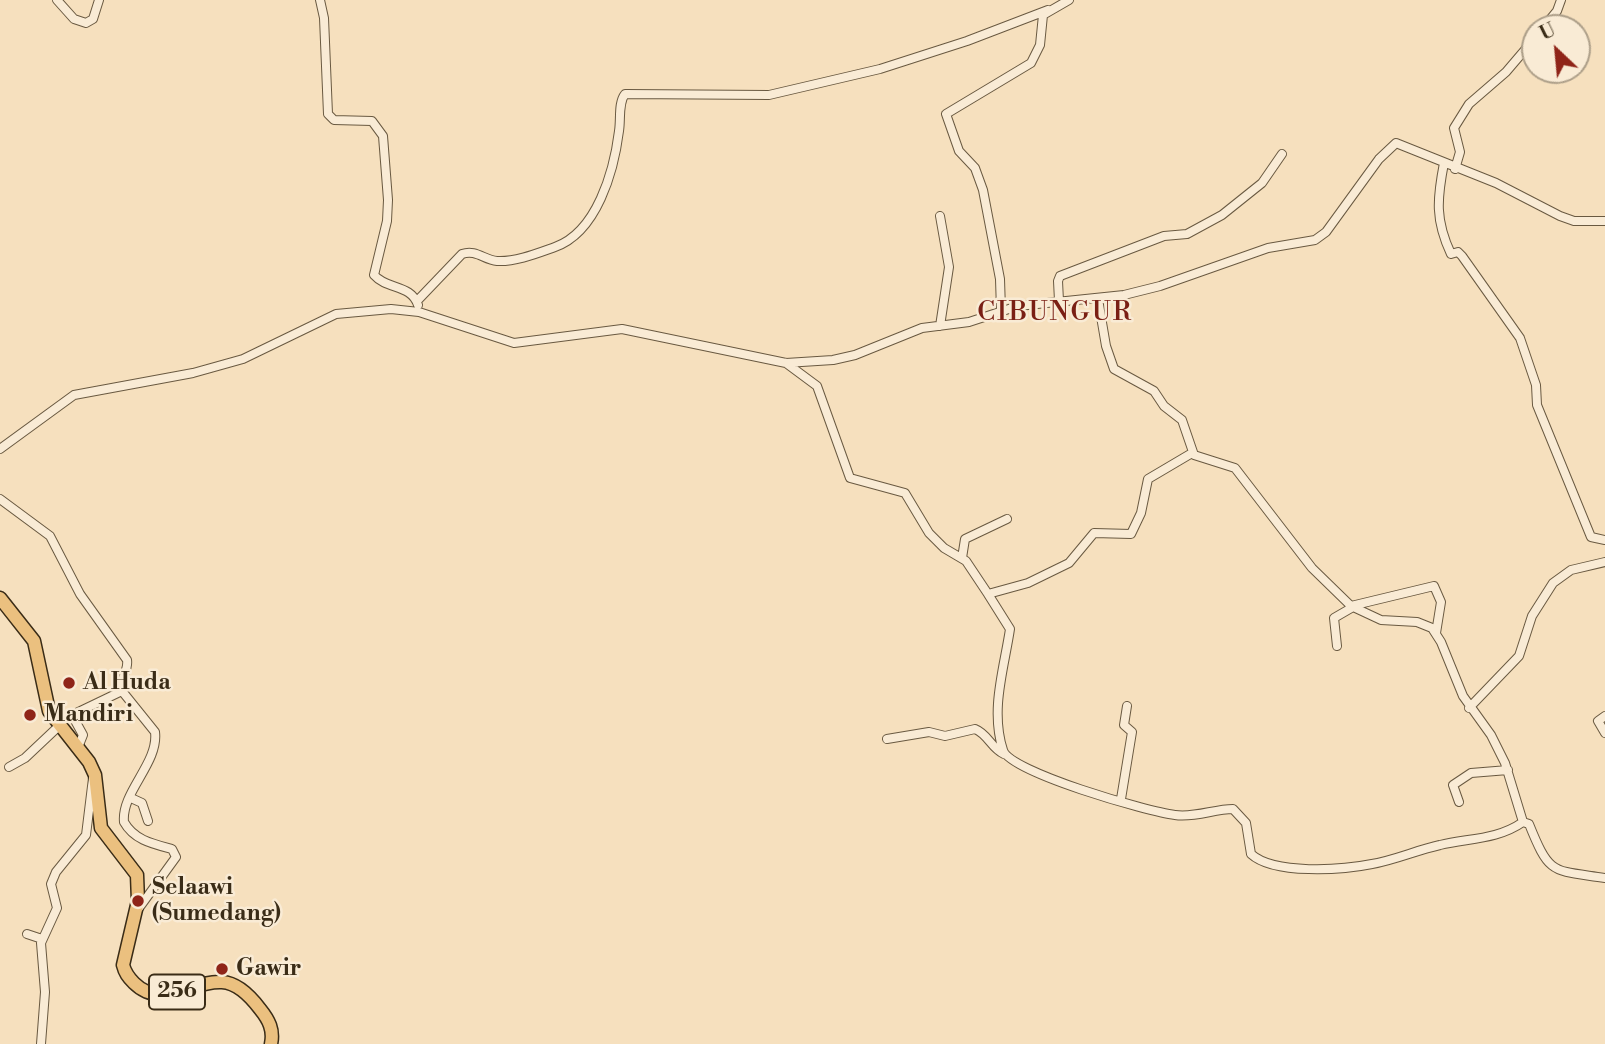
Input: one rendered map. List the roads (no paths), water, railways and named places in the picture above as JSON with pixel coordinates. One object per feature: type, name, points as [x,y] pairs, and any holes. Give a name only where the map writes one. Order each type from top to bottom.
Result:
[{"type":"main road","name":"256","points":[[0,597],[34,641],[47,704],[60,725],[79,745],[94,775],[102,828],[137,875],[139,884],[123,965],[125,974],[139,988],[155,994],[180,992],[214,982],[237,986],[268,1019],[272,1031],[271,1044]]},
{"type":"street","points":[[57,0],[74,19],[86,23],[93,19],[99,0]]},
{"type":"street","points":[[320,0],[324,18],[328,114],[334,120],[372,121],[383,136],[387,221],[374,275],[385,283],[407,290],[417,301],[419,313]]},
{"type":"street","points":[[417,301],[462,254],[471,252],[494,260],[504,260],[558,246],[575,237],[595,208],[609,177],[625,94],[749,96],[776,93],[880,69],[967,41],[1069,0]]},
{"type":"street","points":[[1001,310],[1000,279],[983,190],[975,167],[959,151],[946,114],[1031,63],[1040,45],[1043,17],[1048,10]]},
{"type":"street","points":[[1455,169],[1460,152],[1454,128],[1460,115],[1521,54]]},
{"type":"street","points":[[0,449],[74,395],[193,373],[243,359],[336,314],[391,309],[419,313],[514,343],[622,328],[786,363],[855,355],[910,331],[969,322],[1001,310],[1059,301],[1098,299],[1160,286],[1268,248],[1315,240],[1326,232],[1346,208],[1393,144],[1401,143],[1455,169],[1496,183],[1574,221],[1605,221]]},
{"type":"street","points":[[1059,301],[1060,276],[1164,236],[1187,234],[1222,215],[1262,183],[1282,154]]},
{"type":"street","points":[[1444,163],[1438,207],[1440,230],[1451,254],[1458,252],[1462,256],[1520,338],[1536,385],[1537,405],[1563,474],[1591,537],[1605,540]]},
{"type":"street","points":[[940,216],[949,267],[940,326]]},
{"type":"street","points":[[1098,299],[1111,366],[1122,376],[1154,391],[1164,406],[1182,420],[1192,453]]},
{"type":"street","points":[[786,363],[812,380],[821,393],[849,478],[905,493],[929,533],[944,548],[969,564],[1010,629],[997,698],[1004,754]]},
{"type":"street","points":[[988,594],[1028,583],[1069,564],[1094,533],[1131,534],[1140,513],[1148,479],[1192,453],[1235,468],[1312,568],[1352,607],[1381,620],[1422,623],[1436,633],[1469,708],[1491,736],[1508,770],[1523,822]]},
{"type":"street","points":[[0,499],[50,536],[80,594],[127,660],[128,666],[121,683],[122,691],[151,724],[156,735],[124,817],[127,827],[147,842],[172,849],[176,857],[135,914]]},
{"type":"street","points":[[962,558],[965,539],[1007,519]]},
{"type":"street","points":[[1469,708],[1519,656],[1532,616],[1553,583],[1567,572],[1605,562]]},
{"type":"street","points":[[1337,646],[1334,618],[1352,607],[1434,586],[1441,602],[1436,633]]},
{"type":"street","points":[[79,745],[83,737],[72,718],[73,713],[122,691]]},
{"type":"street","points":[[1121,799],[1132,732],[1124,725],[1127,706]]},
{"type":"street","points":[[1605,716],[1598,721],[1605,733]]},
{"type":"street","points":[[9,767],[25,758],[60,725]]},
{"type":"street","points":[[887,739],[930,732],[945,736],[975,729],[982,732],[993,749],[1039,775],[1175,815],[1233,809],[1246,823],[1251,854],[1259,861],[1288,868],[1370,864],[1442,845],[1481,840],[1523,822],[1530,824],[1549,865],[1577,875],[1605,878]]},
{"type":"street","points":[[1459,802],[1453,785],[1463,776],[1508,770]]},
{"type":"street","points":[[41,1044],[45,992],[42,939],[57,908],[51,888],[53,877],[87,831],[89,792],[94,775]]},
{"type":"street","points":[[131,798],[142,803],[148,821]]},
{"type":"street","points":[[27,934],[42,939]]},
{"type":"place","name":"Al Huda","points":[[69,683]]},
{"type":"place","name":"Mandiri","points":[[30,715]]},
{"type":"place","name":"Selaawi (Sumedang)","points":[[138,901]]},
{"type":"place","name":"Gawir","points":[[222,969]]},
{"type":"district","name":"CIBUNGUR","points":[[1055,314]]}]
